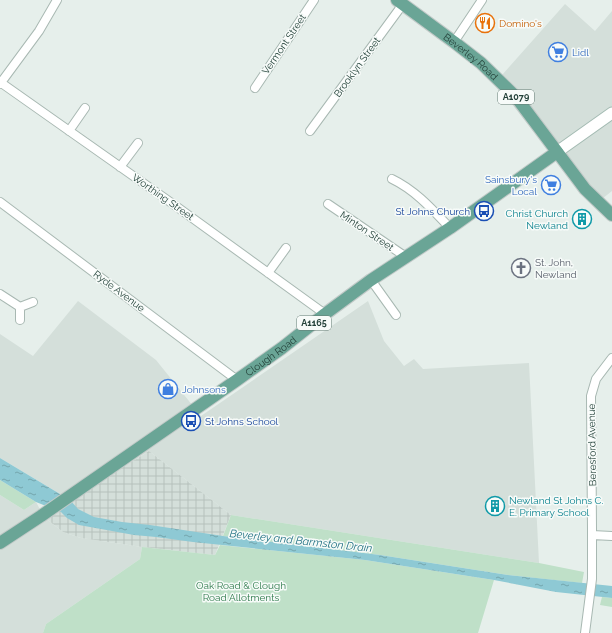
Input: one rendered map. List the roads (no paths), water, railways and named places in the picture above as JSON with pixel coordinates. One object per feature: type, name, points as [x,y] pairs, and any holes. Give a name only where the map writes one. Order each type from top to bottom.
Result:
[{"type":"main road","name":"Beverley Road","points":[[400,2],[481,63],[516,97],[585,189],[612,215]]},
{"type":"main road","points":[[557,152],[612,114]]},
{"type":"main road","name":"Clough Road","points":[[0,543],[238,380],[371,280],[450,228],[557,152]]},
{"type":"street","points":[[0,83],[40,31],[58,0]]},
{"type":"street","name":"Vermont Street","points":[[255,88],[314,0]]},
{"type":"street","points":[[454,42],[482,0]]},
{"type":"street","name":"Brooklyn Street","points":[[310,131],[400,2]]},
{"type":"street","name":"Worthing Street","points":[[0,83],[325,314]]},
{"type":"street","points":[[69,131],[85,108]]},
{"type":"street","points":[[120,167],[138,143]]},
{"type":"street","points":[[391,179],[402,184],[427,203],[450,228]]},
{"type":"street","name":"Ryde Avenue","points":[[0,202],[238,380]]},
{"type":"street","name":"Minton Street","points":[[328,204],[406,257]]},
{"type":"street","points":[[268,273],[286,248]]},
{"type":"street","points":[[371,280],[396,315]]},
{"type":"street","points":[[0,294],[20,307]]},
{"type":"street","points":[[20,307],[33,302]]},
{"type":"street","points":[[20,307],[20,320]]},
{"type":"street","name":"Beresford Avenue","points":[[585,633],[592,579],[591,396],[596,379],[609,367],[612,358]]},
{"type":"street","points":[[592,535],[612,536]]},
{"type":"water","points":[[0,458],[70,500],[78,509],[94,517],[223,536],[380,555],[508,575],[612,586],[612,598],[556,592],[494,580],[365,560],[134,535],[79,525],[67,518],[61,512],[36,502],[0,480]]},
{"type":"place","name":"Domino's","points":[[485,23]]},
{"type":"place","name":"Lidl","points":[[558,52]]},
{"type":"place","name":"Sainsbury's Local","points":[[551,185]]},
{"type":"place","name":"St Johns Church","points":[[484,211]]},
{"type":"place","name":"Christ Church Newland","points":[[582,219]]},
{"type":"place","name":"St. John, Newland","points":[[521,268]]},
{"type":"place","name":"Johnsons","points":[[168,389]]},
{"type":"place","name":"St Johns School","points":[[191,421]]},
{"type":"place","name":"Newland St Johns C. E. Primary School","points":[[495,506]]},
{"type":"water label","name":"Beverley and Barmston Drain","points":[[301,541]]},
{"type":"park label","name":"Oak Road & Clough Road Allotments","points":[[241,590]]}]
